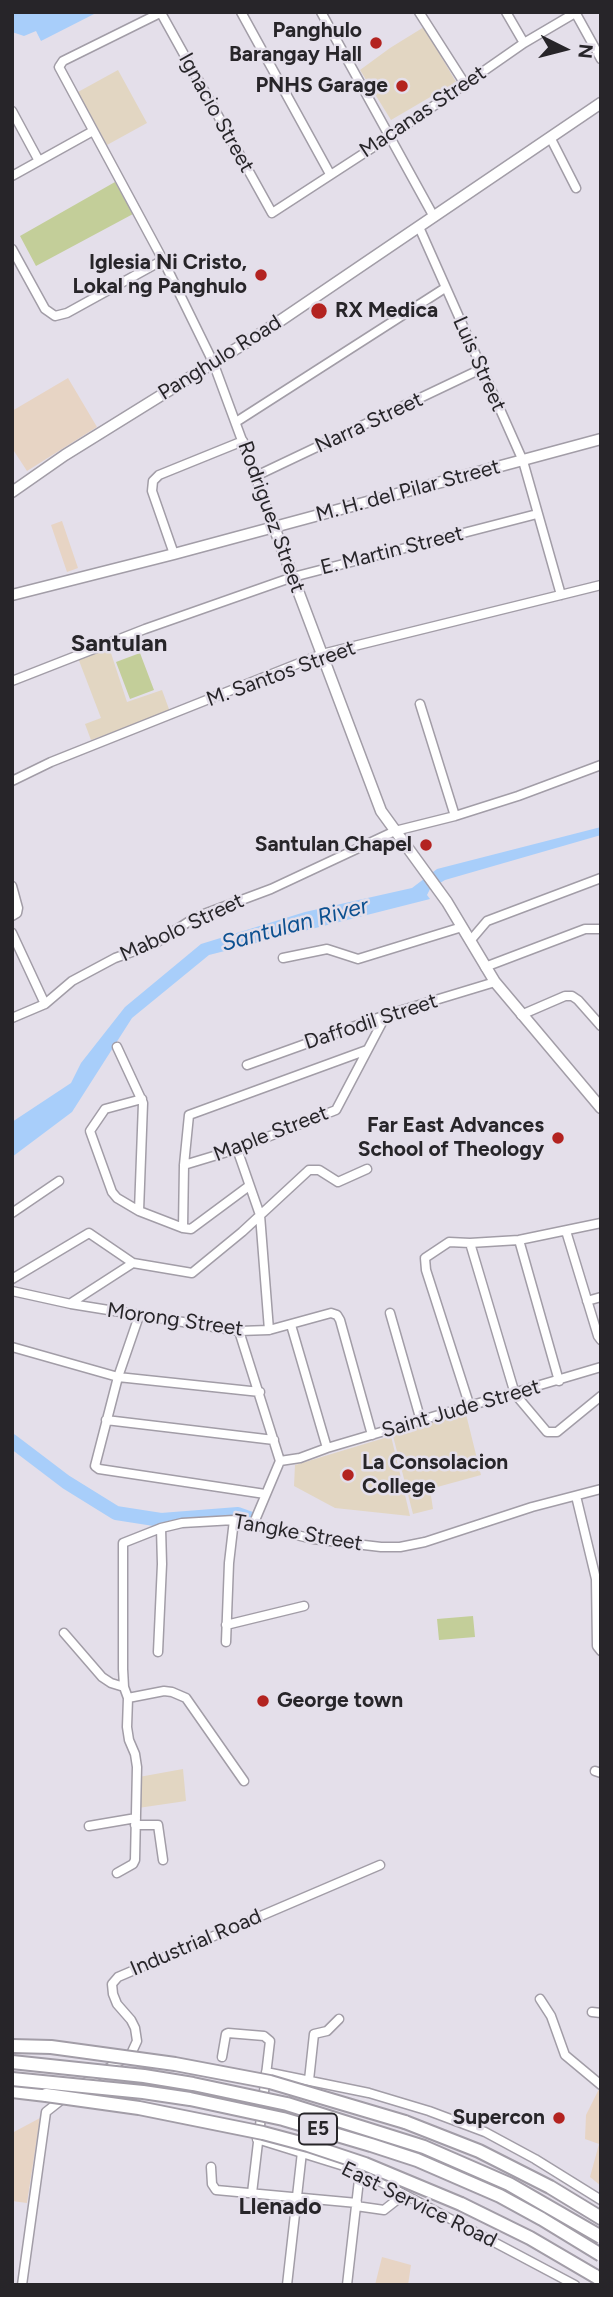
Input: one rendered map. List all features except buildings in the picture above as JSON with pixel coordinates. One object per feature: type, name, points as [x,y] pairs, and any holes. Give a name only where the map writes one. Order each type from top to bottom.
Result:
[{"type":"highway","points":[[12,2046],[51,2047],[175,2064],[270,2082],[405,2122],[479,2151],[550,2187],[601,2218]]},
{"type":"highway","name":"E5","points":[[12,2062],[144,2076],[287,2104],[424,2147],[509,2184],[601,2237]]},
{"type":"highway","name":"E5","points":[[12,2079],[190,2099],[283,2119],[371,2145],[417,2160],[500,2196],[601,2255]]},
{"type":"highway","points":[[12,2091],[139,2108],[308,2145],[365,2164],[461,2204],[530,2238],[601,2280]]},
{"type":"main road","name":"Panghulo Road","points":[[12,492],[65,455],[268,329],[601,103]]},
{"type":"main road","name":"M. H. del Pilar Street","points":[[12,595],[601,439]]},
{"type":"main road","name":"Rodriguez Street","points":[[274,527],[381,811],[421,863],[495,982],[601,1108]]},
{"type":"street","points":[[241,12],[330,174]]},
{"type":"street","points":[[321,12],[434,218]]},
{"type":"street","points":[[419,12],[465,84]]},
{"type":"street","points":[[506,12],[524,43]]},
{"type":"street","name":"Rodriguez Street","points":[[161,13],[63,61],[59,66],[163,260],[213,362],[274,527]]},
{"type":"street","name":"Ignacio Street","points":[[161,13],[272,213]]},
{"type":"street","points":[[575,13],[601,59]]},
{"type":"street","name":"Macanas Street","points":[[272,213],[389,137],[524,43],[575,13]]},
{"type":"street","points":[[12,111],[39,161]]},
{"type":"street","points":[[12,176],[93,131]]},
{"type":"street","points":[[550,137],[576,188]]},
{"type":"street","name":"Luis Street","points":[[419,227],[523,461],[561,595]]},
{"type":"street","points":[[12,249],[46,309],[55,316],[67,313],[163,260]]},
{"type":"street","points":[[236,422],[445,288]]},
{"type":"street","name":"Narra Street","points":[[256,477],[481,369]]},
{"type":"street","points":[[174,554],[152,491],[153,481],[159,475],[243,441]]},
{"type":"street","name":"E. Martin Street","points":[[12,681],[145,629],[293,577],[537,514]]},
{"type":"street","name":"M. Santos Street","points":[[12,781],[51,762],[323,654],[601,585]]},
{"type":"street","points":[[419,704],[456,816]]},
{"type":"street","name":"Mabolo Street","points":[[12,1018],[45,1004],[72,981],[115,958],[154,944],[196,917],[271,889],[395,831],[456,816],[601,765]]},
{"type":"street","points":[[470,941],[487,920],[601,878]]},
{"type":"street","points":[[12,886],[18,908],[18,912],[12,916]]},
{"type":"street","points":[[283,958],[327,948],[358,959],[462,928]]},
{"type":"street","points":[[485,967],[585,929],[601,929]]},
{"type":"street","points":[[12,933],[45,1004]]},
{"type":"street","name":"Daffodil Street","points":[[247,1065],[386,1015],[495,982]]},
{"type":"street","points":[[521,1015],[565,996],[572,996],[601,1026]]},
{"type":"street","name":"Maple Street","points":[[184,1165],[237,1149],[336,1110],[386,1015]]},
{"type":"street","points":[[117,1047],[142,1099],[139,1211]]},
{"type":"street","points":[[183,1228],[184,1165],[189,1115],[367,1051]]},
{"type":"street","points":[[142,1099],[105,1109],[90,1131],[111,1192],[117,1198],[139,1211],[191,1229],[249,1185]]},
{"type":"street","points":[[237,1149],[260,1215],[270,1330]]},
{"type":"street","points":[[12,1279],[89,1233],[133,1263],[192,1273],[309,1170],[318,1170],[338,1182],[368,1169]]},
{"type":"street","points":[[12,1213],[60,1181]]},
{"type":"street","points":[[470,1407],[426,1270],[425,1258],[449,1242],[519,1240],[601,1223]]},
{"type":"street","points":[[566,1231],[601,1340]]},
{"type":"street","points":[[519,1240],[559,1381]]},
{"type":"street","points":[[470,1243],[515,1394],[547,1432],[557,1432],[601,1396]]},
{"type":"street","points":[[71,1304],[133,1263]]},
{"type":"street","name":"Morong Street","points":[[12,1291],[139,1316],[239,1331],[270,1330],[331,1313],[337,1315],[341,1320],[372,1435]]},
{"type":"street","points":[[587,1301],[601,1297]]},
{"type":"street","points":[[390,1313],[421,1420]]},
{"type":"street","points":[[139,1316],[118,1377],[95,1466],[99,1469],[265,1494]]},
{"type":"street","points":[[291,1325],[327,1448]]},
{"type":"street","points":[[239,1331],[280,1461],[253,1525]]},
{"type":"street","points":[[12,1347],[118,1377],[260,1392]]},
{"type":"street","name":"Saint Jude Street","points":[[280,1461],[300,1458],[601,1367]]},
{"type":"street","points":[[106,1420],[274,1440]]},
{"type":"street","name":"Tangke Street","points":[[117,1873],[135,1860],[137,1766],[129,1740],[128,1698],[124,1687],[123,1543],[160,1528],[182,1523],[234,1520],[313,1538],[400,1547],[425,1542],[531,1507],[601,1489]]},
{"type":"street","points":[[576,1496],[599,1590],[599,1648]]},
{"type":"street","points":[[226,1642],[234,1520]]},
{"type":"street","points":[[158,1652],[162,1564],[160,1528]]},
{"type":"street","points":[[226,1625],[304,1606]]},
{"type":"street","points":[[64,1633],[102,1677],[124,1687]]},
{"type":"street","points":[[128,1698],[164,1691],[186,1698],[244,1781]]},
{"type":"street","points":[[89,1826],[135,1822],[158,1825],[163,1860]]},
{"type":"street","name":"Industrial Road","points":[[22,2285],[46,2112],[109,2066],[131,2054],[136,2041],[135,2028],[117,2004],[111,1984],[118,1977],[380,1865]]},
{"type":"street","points":[[540,1999],[551,2016],[565,2055],[601,2084]]},
{"type":"street","points":[[309,2080],[314,2034],[327,2031],[339,2019]]},
{"type":"street","points":[[222,2057],[228,2033],[264,2036],[269,2039],[252,2193]]},
{"type":"street","points":[[266,2073],[309,2080],[399,2102],[485,2132],[601,2200]]},
{"type":"street","name":"East Service Road","points":[[257,2140],[360,2171],[575,2285]]},
{"type":"street","points":[[287,2285],[302,2152]]},
{"type":"street","points":[[211,2167],[212,2187],[216,2190],[297,2197],[384,2210],[398,2199]]},
{"type":"street","points":[[347,2285],[360,2171]]},
{"type":"shaded area","points":[[424,27],[456,82],[391,120],[360,70]]},
{"type":"shaded area","points":[[118,70],[147,123],[107,145],[78,92]]},
{"type":"shaded area","points":[[68,378],[97,427],[27,471],[12,448],[12,411]]},
{"type":"shaded area","points":[[62,521],[78,568],[67,572],[51,525]]},
{"type":"shaded area","points":[[109,647],[127,702],[162,690],[170,712],[91,740],[85,724],[101,718],[78,658]]},
{"type":"shaded area","points":[[465,1410],[481,1475],[430,1489],[433,1509],[413,1514],[392,1432]]},
{"type":"shaded area","name":"La Consolacion College","points":[[391,1436],[410,1516],[335,1508],[294,1486],[295,1465]]},
{"type":"shaded area","points":[[183,1769],[186,1801],[138,1808],[139,1777]]},
{"type":"shaded area","points":[[600,2087],[601,2186],[590,2177],[599,2144],[585,2139],[586,2115]]},
{"type":"shaded area","points":[[40,2118],[27,2203],[12,2201],[12,2133]]},
{"type":"shaded area","points":[[382,2257],[411,2265],[408,2285],[375,2285]]},
{"type":"green space","points":[[115,182],[133,214],[36,266],[20,236]]},
{"type":"green space","points":[[140,653],[154,690],[130,699],[116,662]]},
{"type":"green space","points":[[473,1616],[475,1637],[439,1640],[437,1619]]},
{"type":"water","points":[[12,12],[98,12],[41,41],[36,31],[24,36],[12,32]]},
{"type":"water","name":"Santulan River","points":[[601,827],[601,835],[445,880],[430,889],[427,895],[430,899],[209,955],[132,1018],[72,1112],[12,1157],[12,1122],[71,1083],[81,1063],[125,1007],[201,944],[305,912],[412,888],[437,869]]},
{"type":"waterway","points":[[12,1441],[66,1482],[116,1513],[161,1520],[238,1514],[252,1519]]},
{"type":"place","name":"Panghulo Barangay Hall","points":[[376,43]]},
{"type":"place","name":"PNHS Garage","points":[[402,86]]},
{"type":"place","name":"Iglesia Ni Cristo, Lokal ng Panghulo","points":[[261,275]]},
{"type":"place","name":"RX Medica","points":[[319,311]]},
{"type":"place","name":"Santulan Chapel","points":[[426,845]]},
{"type":"place","name":"Far East Advances School of Theology","points":[[558,1138]]},
{"type":"place","name":"La Consolacion College","points":[[348,1475]]},
{"type":"place","name":"George town","points":[[263,1701]]},
{"type":"place","name":"Supercon","points":[[559,2118]]},
{"type":"district","name":"Santulan","points":[[119,644]]},
{"type":"district","name":"Llenado","points":[[280,2207]]}]
